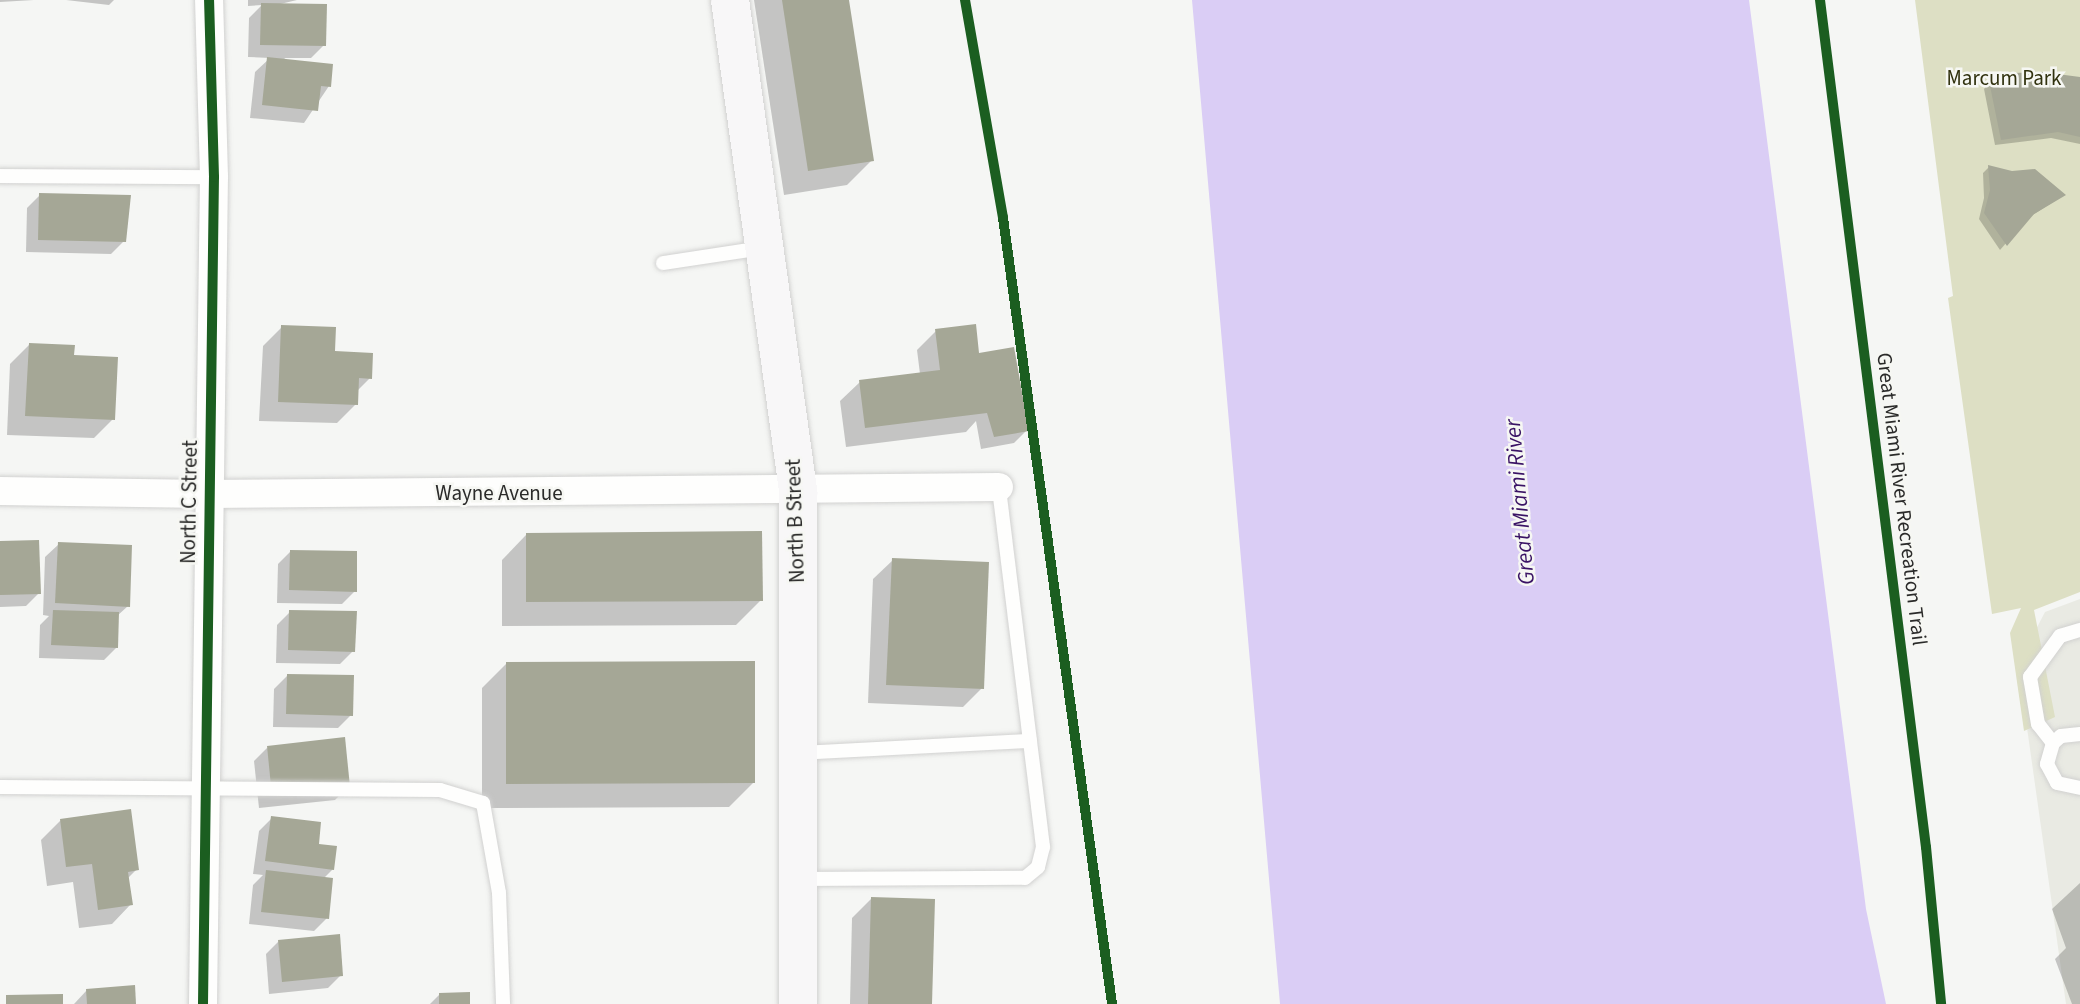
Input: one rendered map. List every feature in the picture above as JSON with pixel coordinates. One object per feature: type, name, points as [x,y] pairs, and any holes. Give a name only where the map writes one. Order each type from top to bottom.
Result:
[{"type":"main road","name":"North B Street","points":[[730,0],[798,492],[798,1004]]},
{"type":"street","name":"North C Street","points":[[203,1004],[207,788],[207,494],[214,177],[209,0]]},
{"type":"street","name":"Wayne Avenue","points":[[0,491],[207,494],[798,492],[999,487]]},
{"type":"lane","points":[[0,176],[214,177]]},
{"type":"lane","points":[[663,262],[764,247]]},
{"type":"lane","points":[[798,879],[1025,878],[1038,867],[1043,847],[999,487]]},
{"type":"lane","points":[[2053,743],[2038,724],[2030,677],[2060,636],[2080,630]]},
{"type":"lane","points":[[2080,734],[2061,736],[2053,743],[2047,764],[2050,774],[2067,788],[2080,788]]},
{"type":"lane","points":[[798,753],[1030,741]]},
{"type":"lane","points":[[0,787],[440,790],[483,803],[499,892],[503,1004]]},
{"type":"shaded area","points":[[2080,599],[2080,1004],[2066,1004],[2018,664],[2045,612]]},
{"type":"green space","name":"Marcum Park","points":[[1915,0],[2080,0],[2080,592],[2034,610],[2055,717],[2024,731],[2010,633],[2021,608],[1992,614],[1948,298],[1953,296]]},
{"type":"water","name":"Great Miami River","points":[[1192,0],[1749,0],[1866,909],[1886,1004],[1280,1004]]},
{"type":"building","points":[[782,0],[849,0],[874,161],[808,171]]},
{"type":"building","points":[[261,3],[327,4],[326,46],[260,45]]},
{"type":"building","points":[[267,57],[333,64],[331,87],[321,86],[318,111],[262,105]]},
{"type":"building","points":[[2042,72],[2080,77],[2080,137],[2058,132],[2001,140],[1989,81],[2014,73]]},
{"type":"building","points":[[1988,165],[2012,171],[2035,169],[2066,195],[2034,214],[2007,246],[1984,213],[1990,190]]},
{"type":"building","points":[[39,193],[131,195],[126,242],[38,240]]},
{"type":"building","points":[[976,324],[979,353],[1014,347],[1029,431],[994,437],[987,413],[865,428],[859,380],[940,370],[935,329]]},
{"type":"building","points":[[281,325],[336,327],[335,351],[373,353],[372,379],[359,378],[358,405],[278,402]]},
{"type":"building","points":[[29,343],[75,345],[74,355],[118,357],[115,420],[25,416]]},
{"type":"building","points":[[762,531],[763,601],[526,602],[526,533]]},
{"type":"building","points":[[39,540],[41,594],[0,595],[0,541]]},
{"type":"building","points":[[58,542],[132,545],[130,607],[55,603]]},
{"type":"building","points":[[290,550],[357,551],[357,592],[289,590]]},
{"type":"building","points":[[892,558],[989,562],[984,689],[886,685]]},
{"type":"building","points":[[53,610],[119,612],[118,648],[51,645]]},
{"type":"building","points":[[289,610],[357,611],[355,652],[288,650]]},
{"type":"building","points":[[755,661],[755,783],[506,784],[506,662]]},
{"type":"building","points":[[287,674],[354,675],[353,716],[286,714]]},
{"type":"building","points":[[345,737],[350,787],[272,796],[267,746]]},
{"type":"building","points":[[131,809],[139,870],[128,872],[133,905],[98,910],[92,864],[66,867],[60,819]]},
{"type":"building","points":[[271,816],[321,822],[319,844],[337,846],[334,870],[265,861]]},
{"type":"building","points":[[266,870],[333,878],[329,919],[261,912]]},
{"type":"building","points":[[871,897],[935,899],[932,1004],[868,1004]]},
{"type":"building","points":[[340,934],[343,976],[282,982],[278,940]]},
{"type":"building","points":[[135,985],[136,1004],[87,1004],[86,989]]},
{"type":"building","points":[[470,992],[470,1004],[439,1004],[439,993]]},
{"type":"building","points":[[63,994],[63,1004],[6,1004],[6,995]]},
{"type":"cycle path","points":[[203,1004],[214,177],[209,0]]},
{"type":"cycle path","points":[[965,0],[1003,218],[1112,1004]]},
{"type":"cycle path","name":"Great Miami River Recreation Trail","points":[[1820,0],[1926,847],[1941,1004]]}]
